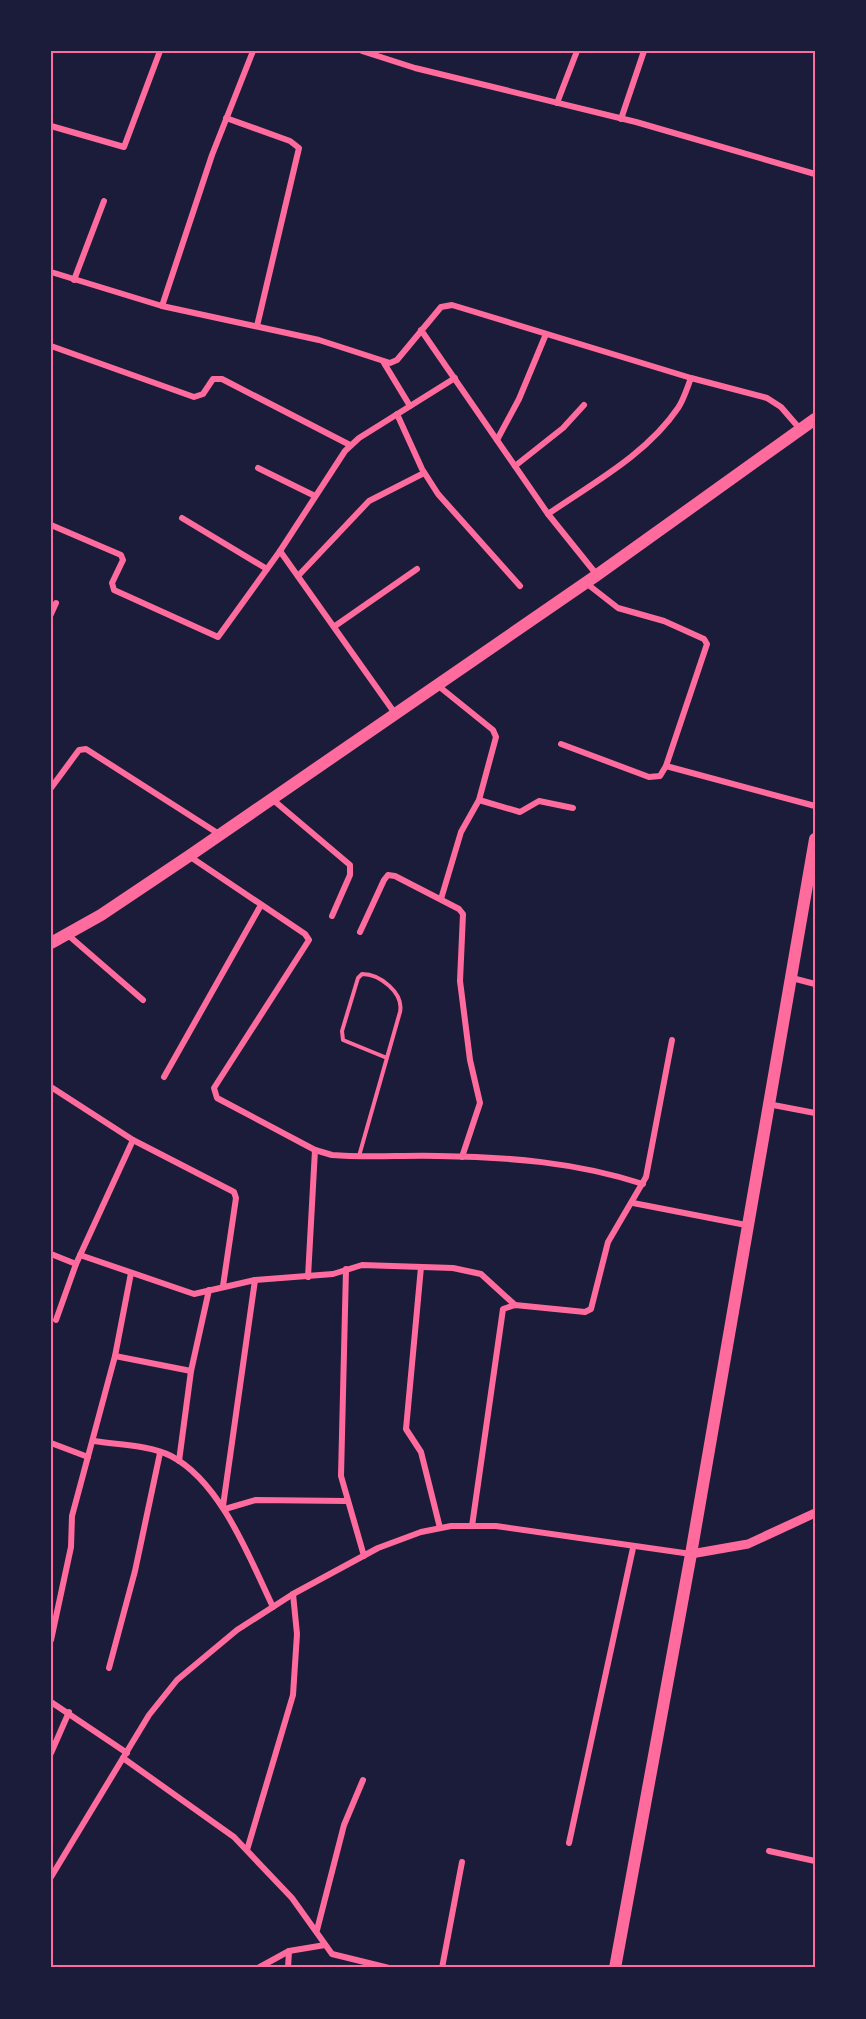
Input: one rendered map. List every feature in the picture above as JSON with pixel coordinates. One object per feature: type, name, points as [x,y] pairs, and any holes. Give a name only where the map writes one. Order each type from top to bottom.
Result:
[{"type":"main road","points":[[51,943],[68,935],[189,856],[394,712],[586,583],[815,419]]},
{"type":"main road","points":[[615,1968],[691,1554],[746,1225],[792,978],[815,839]]},
{"type":"street","points":[[51,126],[124,147],[160,51]]},
{"type":"street","points":[[162,306],[226,118],[253,51]]},
{"type":"street","points":[[362,51],[415,68],[621,119],[815,174]]},
{"type":"street","points":[[557,103],[577,51]]},
{"type":"street","points":[[621,119],[644,51]]},
{"type":"street","points":[[226,118],[290,141],[298,148],[257,326]]},
{"type":"street","points":[[74,280],[104,201]]},
{"type":"street","points":[[51,272],[162,306],[319,340],[384,363],[397,360],[441,307],[452,304],[691,378],[772,399],[781,406],[800,430]]},
{"type":"street","points":[[421,330],[548,514],[597,575]]},
{"type":"street","points":[[497,440],[519,399],[546,334]]},
{"type":"street","points":[[51,346],[194,397],[203,394],[213,379],[222,379],[350,445]]},
{"type":"street","points":[[384,363],[410,406]]},
{"type":"street","points":[[51,525],[122,556],[122,562],[112,583],[114,590],[216,637],[222,633],[267,569],[350,445],[454,378]]},
{"type":"street","points":[[548,514],[644,445],[678,408],[691,378]]},
{"type":"street","points":[[515,466],[563,428],[584,405]]},
{"type":"street","points":[[397,414],[424,473],[457,518],[520,586]]},
{"type":"street","points":[[258,468],[315,496]]},
{"type":"street","points":[[298,576],[369,501],[424,473]]},
{"type":"street","points":[[182,518],[267,569]]},
{"type":"street","points":[[280,550],[394,712]]},
{"type":"street","points":[[334,626],[417,569]]},
{"type":"street","points":[[561,744],[649,777],[657,777],[666,766],[707,641],[664,621],[618,608],[586,583]]},
{"type":"street","points":[[51,614],[56,603]]},
{"type":"street","points":[[436,684],[494,732],[495,741],[479,800],[461,832],[441,899]]},
{"type":"street","points":[[51,788],[78,750],[86,749],[219,834]]},
{"type":"street","points":[[666,766],[815,806]]},
{"type":"street","points":[[271,798],[350,865],[350,875],[332,916]]},
{"type":"street","points":[[479,800],[520,812],[539,801],[573,807]]},
{"type":"street","points":[[189,856],[305,934],[309,942],[214,1088],[213,1094],[217,1098],[315,1150],[332,1155],[462,1156],[583,1167],[643,1184]]},
{"type":"street","points":[[360,932],[388,875],[441,899],[459,909],[464,917],[460,981],[470,1060],[480,1099],[462,1156]]},
{"type":"street","points":[[164,1077],[261,905]]},
{"type":"street","points":[[68,935],[143,1000]]},
{"type":"street","points":[[792,978],[815,984]]},
{"type":"street","points":[[472,1526],[501,1315],[506,1306],[515,1305],[589,1311],[608,1242],[643,1184],[672,1040]]},
{"type":"street","points":[[51,1087],[133,1140],[234,1192],[236,1198],[223,1286]]},
{"type":"street","points":[[768,1104],[815,1113]]},
{"type":"street","points":[[56,1320],[76,1264],[133,1140]]},
{"type":"street","points":[[308,1276],[315,1150]]},
{"type":"street","points":[[633,1203],[746,1225]]},
{"type":"street","points":[[51,1254],[76,1264]]},
{"type":"street","points":[[80,1256],[188,1293],[255,1280],[333,1274],[372,1264],[453,1268],[481,1274],[515,1305]]},
{"type":"street","points":[[421,1267],[406,1429],[421,1452],[440,1528]]},
{"type":"street","points":[[346,1269],[340,1459],[346,1501],[364,1556]]},
{"type":"street","points":[[51,1640],[71,1547],[72,1516],[115,1356],[132,1273]]},
{"type":"street","points":[[224,1507],[255,1280]]},
{"type":"street","points":[[179,1461],[191,1371],[209,1290]]},
{"type":"street","points":[[115,1356],[191,1371]]},
{"type":"street","points":[[94,1441],[160,1453],[179,1461],[224,1507],[273,1607]]},
{"type":"street","points":[[51,1443],[88,1457]]},
{"type":"street","points":[[109,1668],[135,1571],[160,1453]]},
{"type":"street","points":[[224,1507],[256,1500],[346,1501]]},
{"type":"street","points":[[51,1877],[149,1715],[177,1680],[237,1630],[293,1594],[364,1556],[421,1532],[472,1526],[496,1526],[633,1548],[691,1554],[748,1544],[815,1513]]},
{"type":"street","points":[[569,1843],[633,1548]]},
{"type":"street","points":[[247,1850],[293,1695],[297,1634],[293,1594]]},
{"type":"street","points":[[51,1702],[69,1712],[247,1850],[292,1898],[336,1957],[389,1968]]},
{"type":"street","points":[[51,1753],[69,1712]]},
{"type":"street","points":[[317,1930],[344,1825],[363,1780]]},
{"type":"street","points":[[770,1851],[815,1861]]},
{"type":"street","points":[[442,1968],[462,1862]]},
{"type":"street","points":[[258,1968],[289,1951],[325,1945]]},
{"type":"street","points":[[288,1968],[289,1951]]},
{"type":"lane","points":[[359,1156],[387,1058],[400,1012],[400,998],[396,991],[367,974],[362,974],[358,978],[344,1025],[343,1040],[387,1058]]}]
